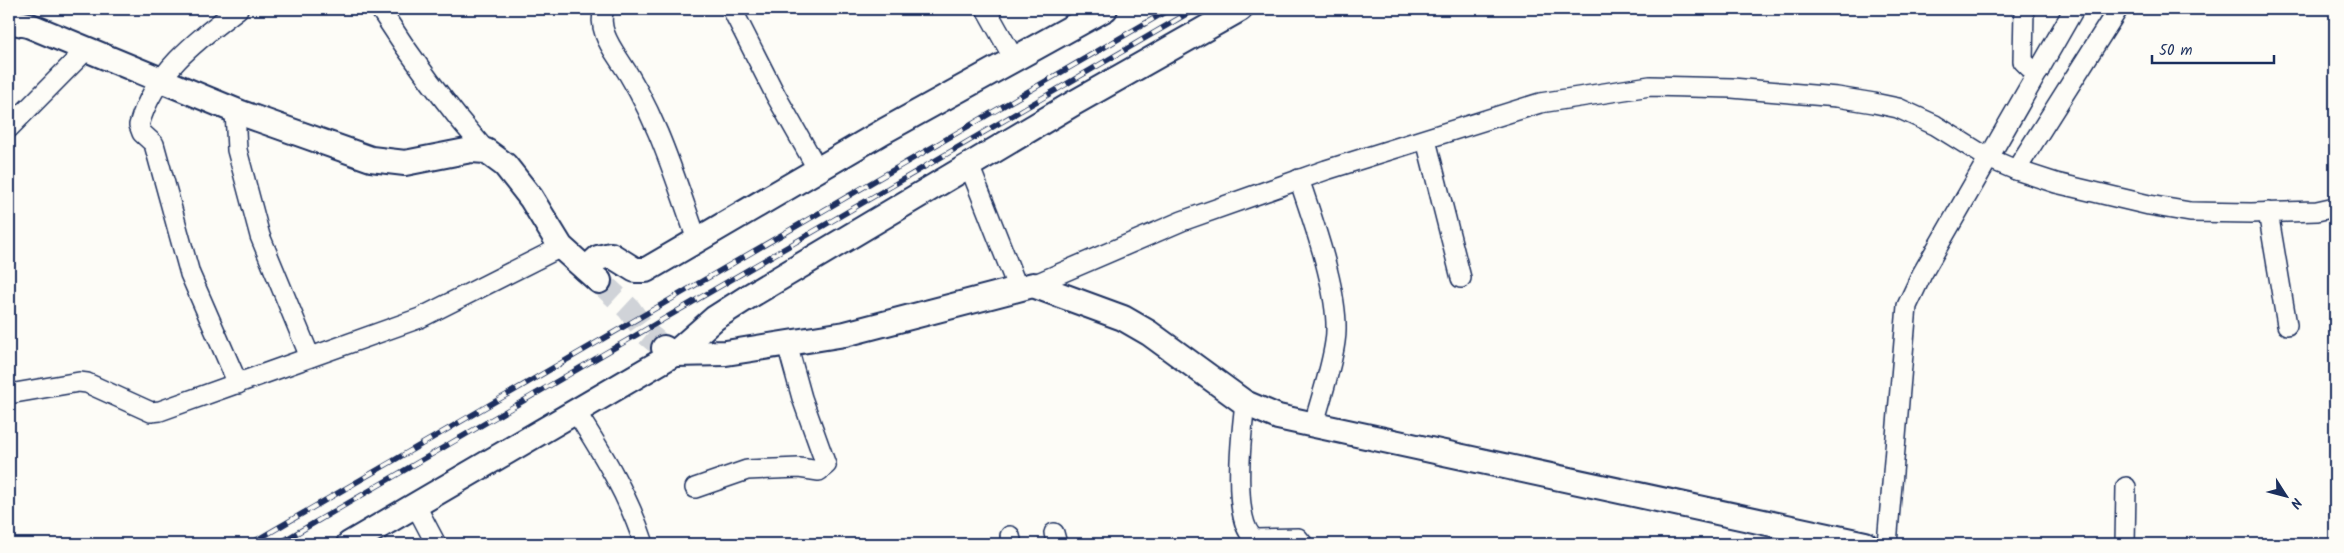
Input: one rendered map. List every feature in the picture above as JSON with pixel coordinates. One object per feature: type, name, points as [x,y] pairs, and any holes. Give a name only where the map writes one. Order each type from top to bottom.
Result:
[{"type":"street","points":[[238,9],[202,36],[159,80],[139,125],[142,133],[154,144],[190,274],[238,384]]},
{"type":"street","points":[[380,9],[414,62],[448,108],[486,151],[505,165],[531,198],[561,247],[592,275],[598,258],[610,255],[635,270],[646,270],[1014,59],[1090,12]]},
{"type":"street","points":[[604,9],[601,17],[603,29],[615,53],[645,100],[697,240]]},
{"type":"street","points":[[732,9],[775,94],[818,170]]},
{"type":"street","points":[[986,9],[1014,59]]},
{"type":"street","points":[[349,544],[576,412],[669,351],[714,318],[969,166],[1240,9]]},
{"type":"street","points":[[2024,9],[2023,61],[2029,68],[2039,71]]},
{"type":"street","points":[[1887,544],[1907,306],[1922,274],[2074,9]]},
{"type":"street","points":[[2016,170],[2118,9]]},
{"type":"street","points":[[9,21],[28,25],[235,111],[371,159],[404,162],[470,150],[486,151]]},
{"type":"street","points":[[9,128],[86,50]]},
{"type":"street","points":[[669,351],[726,353],[845,334],[1026,287],[1182,221],[1300,179],[1540,103],[1600,92],[1675,85],[1837,97],[1874,102],[1898,108],[1935,125],[1988,158],[2016,170],[2056,183],[2158,207],[2190,212],[2317,211],[2335,207]]},
{"type":"street","points":[[235,111],[237,150],[260,236],[310,358]]},
{"type":"street","points":[[1426,140],[1460,278]]},
{"type":"street","points":[[969,166],[1026,287],[1123,318],[1149,333],[1245,404],[1278,417],[1866,544]]},
{"type":"street","points":[[1300,179],[1323,254],[1336,322],[1336,341],[1314,424]]},
{"type":"street","points":[[2268,212],[2286,326]]},
{"type":"street","points":[[9,394],[79,382],[87,383],[151,412],[160,411],[420,318],[561,247]]},
{"type":"street","points":[[695,488],[747,470],[799,468],[819,470],[826,466],[802,398],[787,344]]},
{"type":"street","points":[[1245,404],[1240,445],[1240,489],[1247,532],[1256,539],[1298,538],[1303,544]]},
{"type":"street","points":[[576,412],[602,453],[624,496],[644,544]]},
{"type":"street","points":[[2125,544],[2126,487]]},
{"type":"street","points":[[416,506],[436,544]]},
{"type":"tunnel","points":[[599,281],[629,309],[647,334],[664,348]]},
{"type":"railway","points":[[250,544],[1170,9]]},
{"type":"railway","points":[[278,544],[1195,9]]}]
